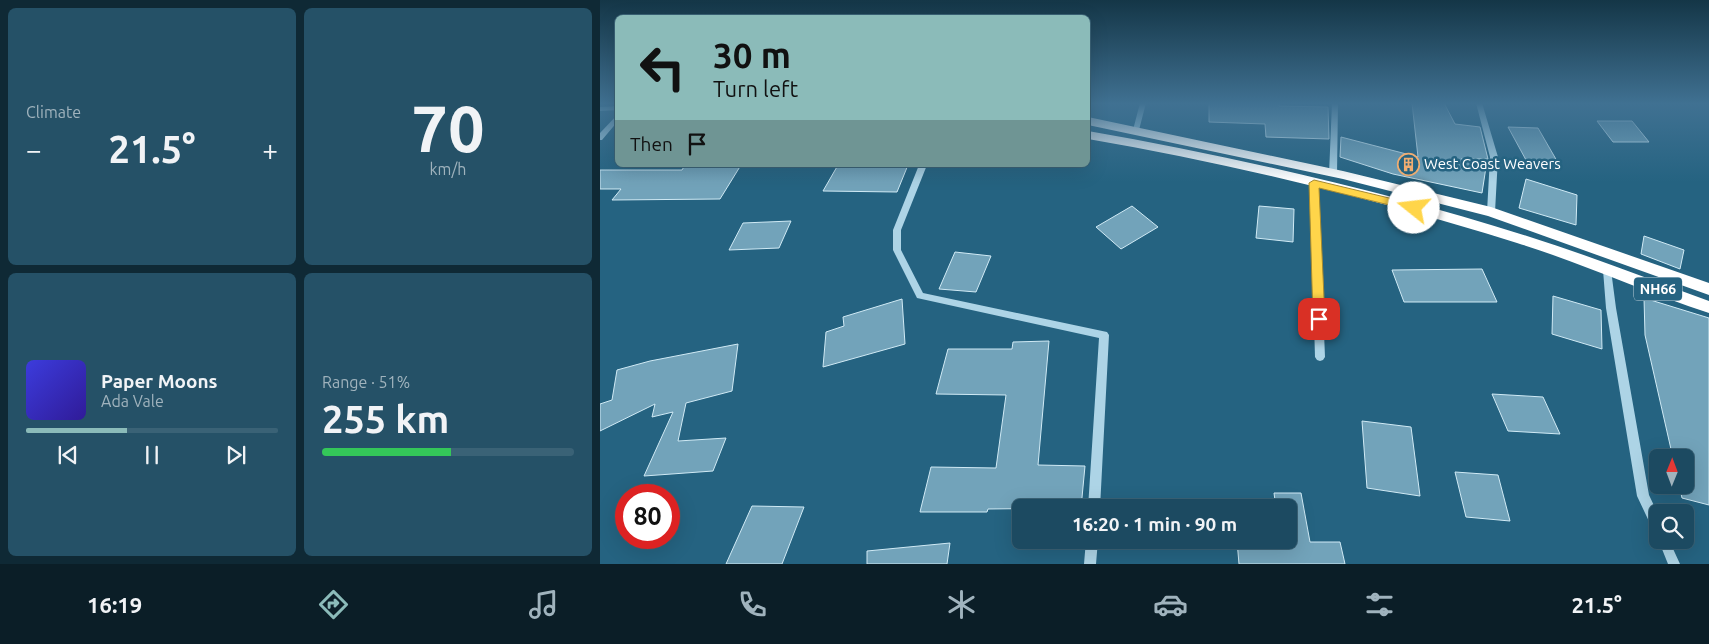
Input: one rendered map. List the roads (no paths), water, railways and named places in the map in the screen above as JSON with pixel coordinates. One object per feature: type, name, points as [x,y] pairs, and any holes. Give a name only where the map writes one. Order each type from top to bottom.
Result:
[{"type":"highway","name":"NH66","points":[[1132,129],[1333,174],[1491,212],[1709,289]]},
{"type":"highway","name":"NH66","points":[[1090,134],[1377,197],[1515,237],[1709,307]]},
{"type":"highway","points":[[1607,253],[1607,270]]},
{"type":"street","points":[[1333,174],[1334,129]]},
{"type":"street","points":[[1486,129],[1494,156],[1491,212]]},
{"type":"street","points":[[922,167],[897,230],[897,250],[920,296],[1104,335],[1095,499]]},
{"type":"street","points":[[1314,183],[1320,357]]},
{"type":"street","points":[[1607,270],[1610,308],[1643,496],[1649,509]]},
{"type":"street","points":[[1090,564],[1091,549]]},
{"type":"street","points":[[1667,549],[1674,564]]},
{"type":"place","name":"West Coast Weavers","points":[[1408,164]]}]
